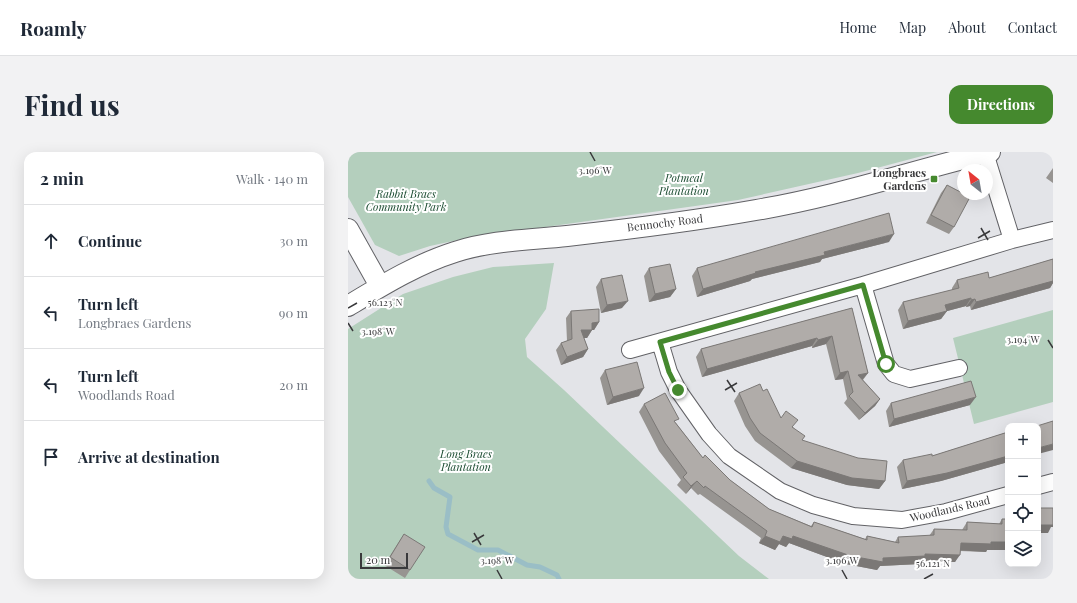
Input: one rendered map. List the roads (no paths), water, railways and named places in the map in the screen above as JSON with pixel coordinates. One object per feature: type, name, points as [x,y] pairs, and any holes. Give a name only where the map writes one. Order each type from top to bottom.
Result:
[{"type":"street","points":[[988,153],[1012,240]]},
{"type":"street","name":"Bennochy Road","points":[[348,306],[380,286],[414,268],[455,252],[475,247],[501,241],[568,236],[718,217],[789,205],[988,153]]},
{"type":"street","points":[[348,229],[380,286]]},
{"type":"street","points":[[630,350],[863,285],[1012,240],[1053,230]]},
{"type":"street","points":[[863,285],[886,364],[894,374],[910,379],[959,368]]},
{"type":"street","name":"Woodlands Road","points":[[660,342],[669,372],[678,390],[709,434],[729,456],[780,491],[813,505],[853,516],[902,520],[946,512],[1005,496]]},
{"type":"street","points":[[1041,485],[1053,482]]},
{"type":"waterway","points":[[429,481],[434,488],[450,497],[446,527],[448,534],[478,550],[498,550],[527,565],[540,567],[557,575],[559,579]]},
{"type":"place","name":"Longbraes Gardens","points":[[934,179]]},
{"type":"park label","name":"Potmeal Plantation","points":[[684,184]]},
{"type":"park label","name":"Rabbit Braes Community Park","points":[[406,200]]},
{"type":"park label","name":"Long Braes Plantation","points":[[466,460]]}]
